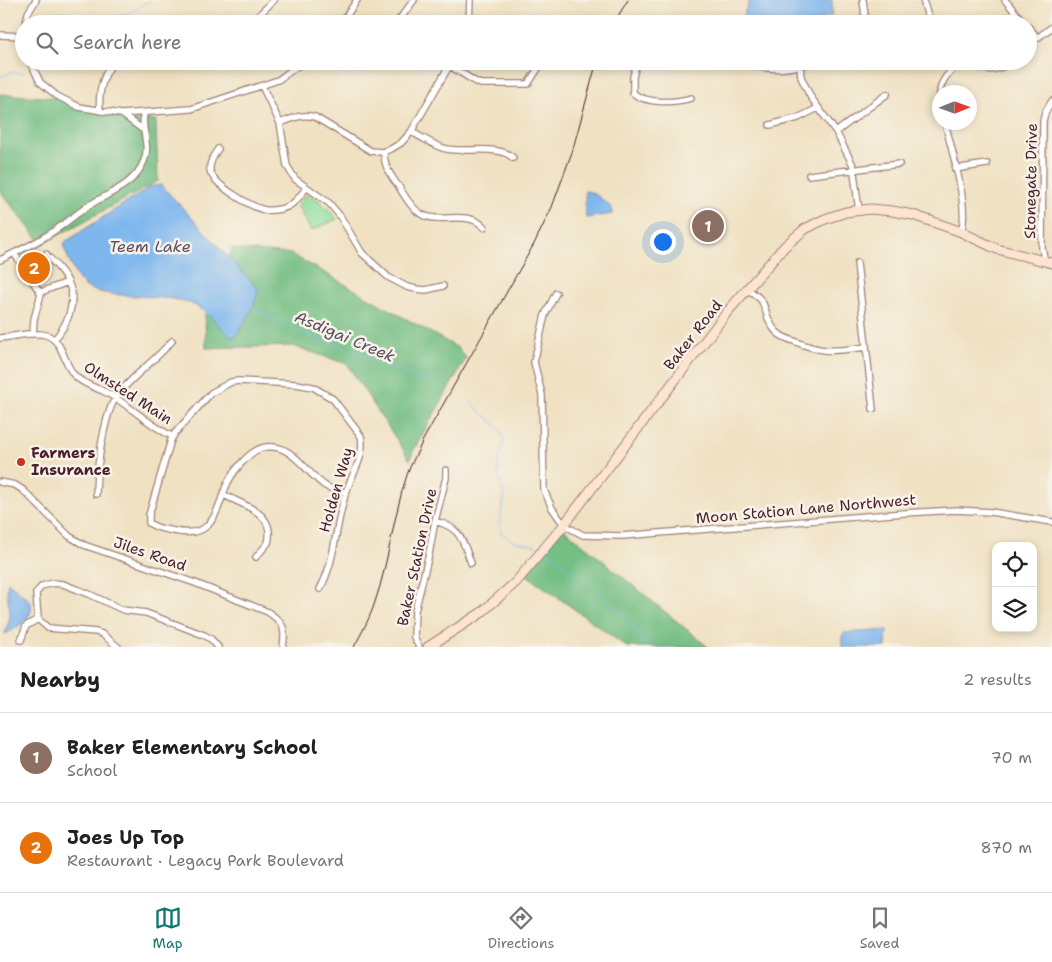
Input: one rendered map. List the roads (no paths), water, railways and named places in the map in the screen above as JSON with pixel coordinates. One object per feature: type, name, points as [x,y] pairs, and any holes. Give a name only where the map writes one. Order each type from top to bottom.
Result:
[{"type":"main road","name":"Baker Road","points":[[428,647],[481,612],[516,582],[564,525],[747,289],[785,246],[804,229],[846,212],[871,209],[913,215],[961,232],[997,249],[1049,262]]},
{"type":"street","points":[[28,15],[36,0]]},
{"type":"street","points":[[259,15],[274,0]]},
{"type":"street","points":[[347,15],[357,0]]},
{"type":"street","points":[[403,15],[414,0]]},
{"type":"street","points":[[469,15],[470,0]]},
{"type":"street","points":[[863,0],[865,15]]},
{"type":"street","points":[[923,0],[928,15]]},
{"type":"street","points":[[1005,0],[1018,15]]},
{"type":"street","points":[[1037,37],[1052,27]]},
{"type":"street","points":[[0,35],[15,36]]},
{"type":"street","points":[[34,70],[40,82],[57,96],[79,107],[121,114],[191,109],[278,80],[292,70]]},
{"type":"street","points":[[100,111],[99,102],[103,78],[108,70]]},
{"type":"street","points":[[280,123],[294,117],[309,115],[316,117],[371,151],[384,152],[401,144],[411,132],[447,70]]},
{"type":"street","points":[[459,70],[482,84],[528,84],[538,70]]},
{"type":"street","points":[[635,70],[633,93],[638,98],[681,101],[691,98]]},
{"type":"street","points":[[800,70],[805,86],[849,155],[854,169],[859,211]]},
{"type":"street","points":[[941,85],[951,70]]},
{"type":"street","points":[[262,86],[280,123],[288,170],[295,179],[334,208],[362,253],[388,277],[407,287],[416,289],[426,290],[443,286]]},
{"type":"street","points":[[836,132],[887,94]]},
{"type":"street","name":"Stonegate Drive","points":[[1049,262],[1042,248],[1043,121],[1052,101]]},
{"type":"street","points":[[770,125],[798,118],[818,108]]},
{"type":"street","points":[[0,260],[42,238],[90,205],[116,191],[136,175],[145,160],[147,142],[142,129],[144,113]]},
{"type":"street","points":[[121,114],[142,129]]},
{"type":"street","points":[[947,130],[963,203],[964,219],[961,232]]},
{"type":"street","points":[[411,132],[446,149],[500,151],[511,155],[513,158]]},
{"type":"street","points":[[218,149],[210,164],[210,171],[214,179],[234,194],[262,209],[274,210],[287,207],[294,203],[306,188]]},
{"type":"street","points":[[384,152],[384,162],[389,173],[407,199],[419,212],[429,216],[473,219],[484,227]]},
{"type":"street","points":[[809,175],[899,164]]},
{"type":"street","points":[[955,169],[988,164]]},
{"type":"street","points":[[14,253],[41,292],[33,324],[33,334]]},
{"type":"street","points":[[0,338],[33,334],[46,335],[54,340],[67,320],[72,297],[68,282],[46,254]]},
{"type":"street","points":[[857,263],[873,409]]},
{"type":"street","points":[[41,292],[68,282]]},
{"type":"street","points":[[747,289],[762,300],[773,329],[786,338],[810,348],[827,351],[866,346]]},
{"type":"street","points":[[556,294],[545,315],[534,362],[542,394],[544,490],[552,508],[564,525]]},
{"type":"street","name":"Olmsted Main","points":[[54,340],[74,375],[90,386],[115,398],[172,436]]},
{"type":"street","points":[[96,494],[105,428],[115,398],[134,376],[172,341]]},
{"type":"street","name":"Holden Way","points":[[224,495],[215,516],[204,529],[198,532],[185,533],[164,529],[152,526],[148,520],[172,436],[206,398],[222,386],[239,381],[296,384],[313,387],[333,399],[361,436],[361,454],[346,492],[330,566],[320,590]]},
{"type":"street","points":[[256,557],[268,544],[270,536],[269,526],[262,515],[224,495],[229,481],[246,458],[260,448],[271,446],[287,450],[325,486],[346,492]]},
{"type":"street","name":"Baker Station Drive","points":[[419,647],[414,637],[415,611],[446,478],[446,470]]},
{"type":"street","name":"Jiles Road","points":[[0,482],[15,485],[24,490],[69,536],[84,545],[195,583],[268,612],[279,619],[283,625],[283,647]]},
{"type":"street","name":"Moon Station Lane Northwest","points":[[564,525],[583,535],[622,536],[904,513],[969,510],[1052,522]]},
{"type":"street","points":[[435,521],[452,527],[461,538],[471,563]]},
{"type":"street","points":[[118,647],[102,634],[96,632],[48,628],[38,619],[36,593],[42,586],[53,583],[63,584],[123,610],[146,613],[204,636],[211,639],[218,647]]},
{"type":"street","points":[[21,640],[26,626],[38,619]]},
{"type":"water","points":[[750,0],[832,0],[832,15],[743,15]]},
{"type":"water","name":"Teem Lake","points":[[161,185],[258,289],[253,307],[236,336],[231,337],[207,314],[190,303],[90,289],[83,284],[74,271],[64,247],[65,242],[150,187]]},
{"type":"water","points":[[585,191],[596,195],[612,208],[612,214],[586,218]]},
{"type":"water","points":[[8,582],[30,601],[31,612],[15,629],[5,634],[10,615],[7,591]]},
{"type":"water","points":[[887,630],[886,647],[842,647],[842,636],[844,633]]},
{"type":"waterway","points":[[121,15],[134,10],[150,0]]},
{"type":"waterway","points":[[50,15],[62,12],[78,15]]},
{"type":"waterway","points":[[0,77],[10,72],[21,74],[24,72]]},
{"type":"waterway","name":"Asdigai Creek","points":[[252,308],[299,331],[402,371],[417,379],[431,381]]},
{"type":"waterway","name":"Asdigai Creek","points":[[471,401],[494,423],[504,439],[498,468],[498,476],[504,496],[500,521],[502,534],[513,541],[540,548]]},
{"type":"waterway","name":"Asdigai Creek","points":[[548,552],[560,560],[613,606],[648,647]]},
{"type":"railway","points":[[619,15],[628,0]]},
{"type":"railway","points":[[354,647],[371,614],[380,586],[402,491],[409,471],[423,440],[534,244],[552,207],[572,152],[595,70]]},
{"type":"place","name":"Baker Elementary School","points":[[708,226]]},
{"type":"place","name":"Joes Up Top","points":[[34,268]]},
{"type":"place","name":"Farmers Insurance","points":[[21,462]]}]
